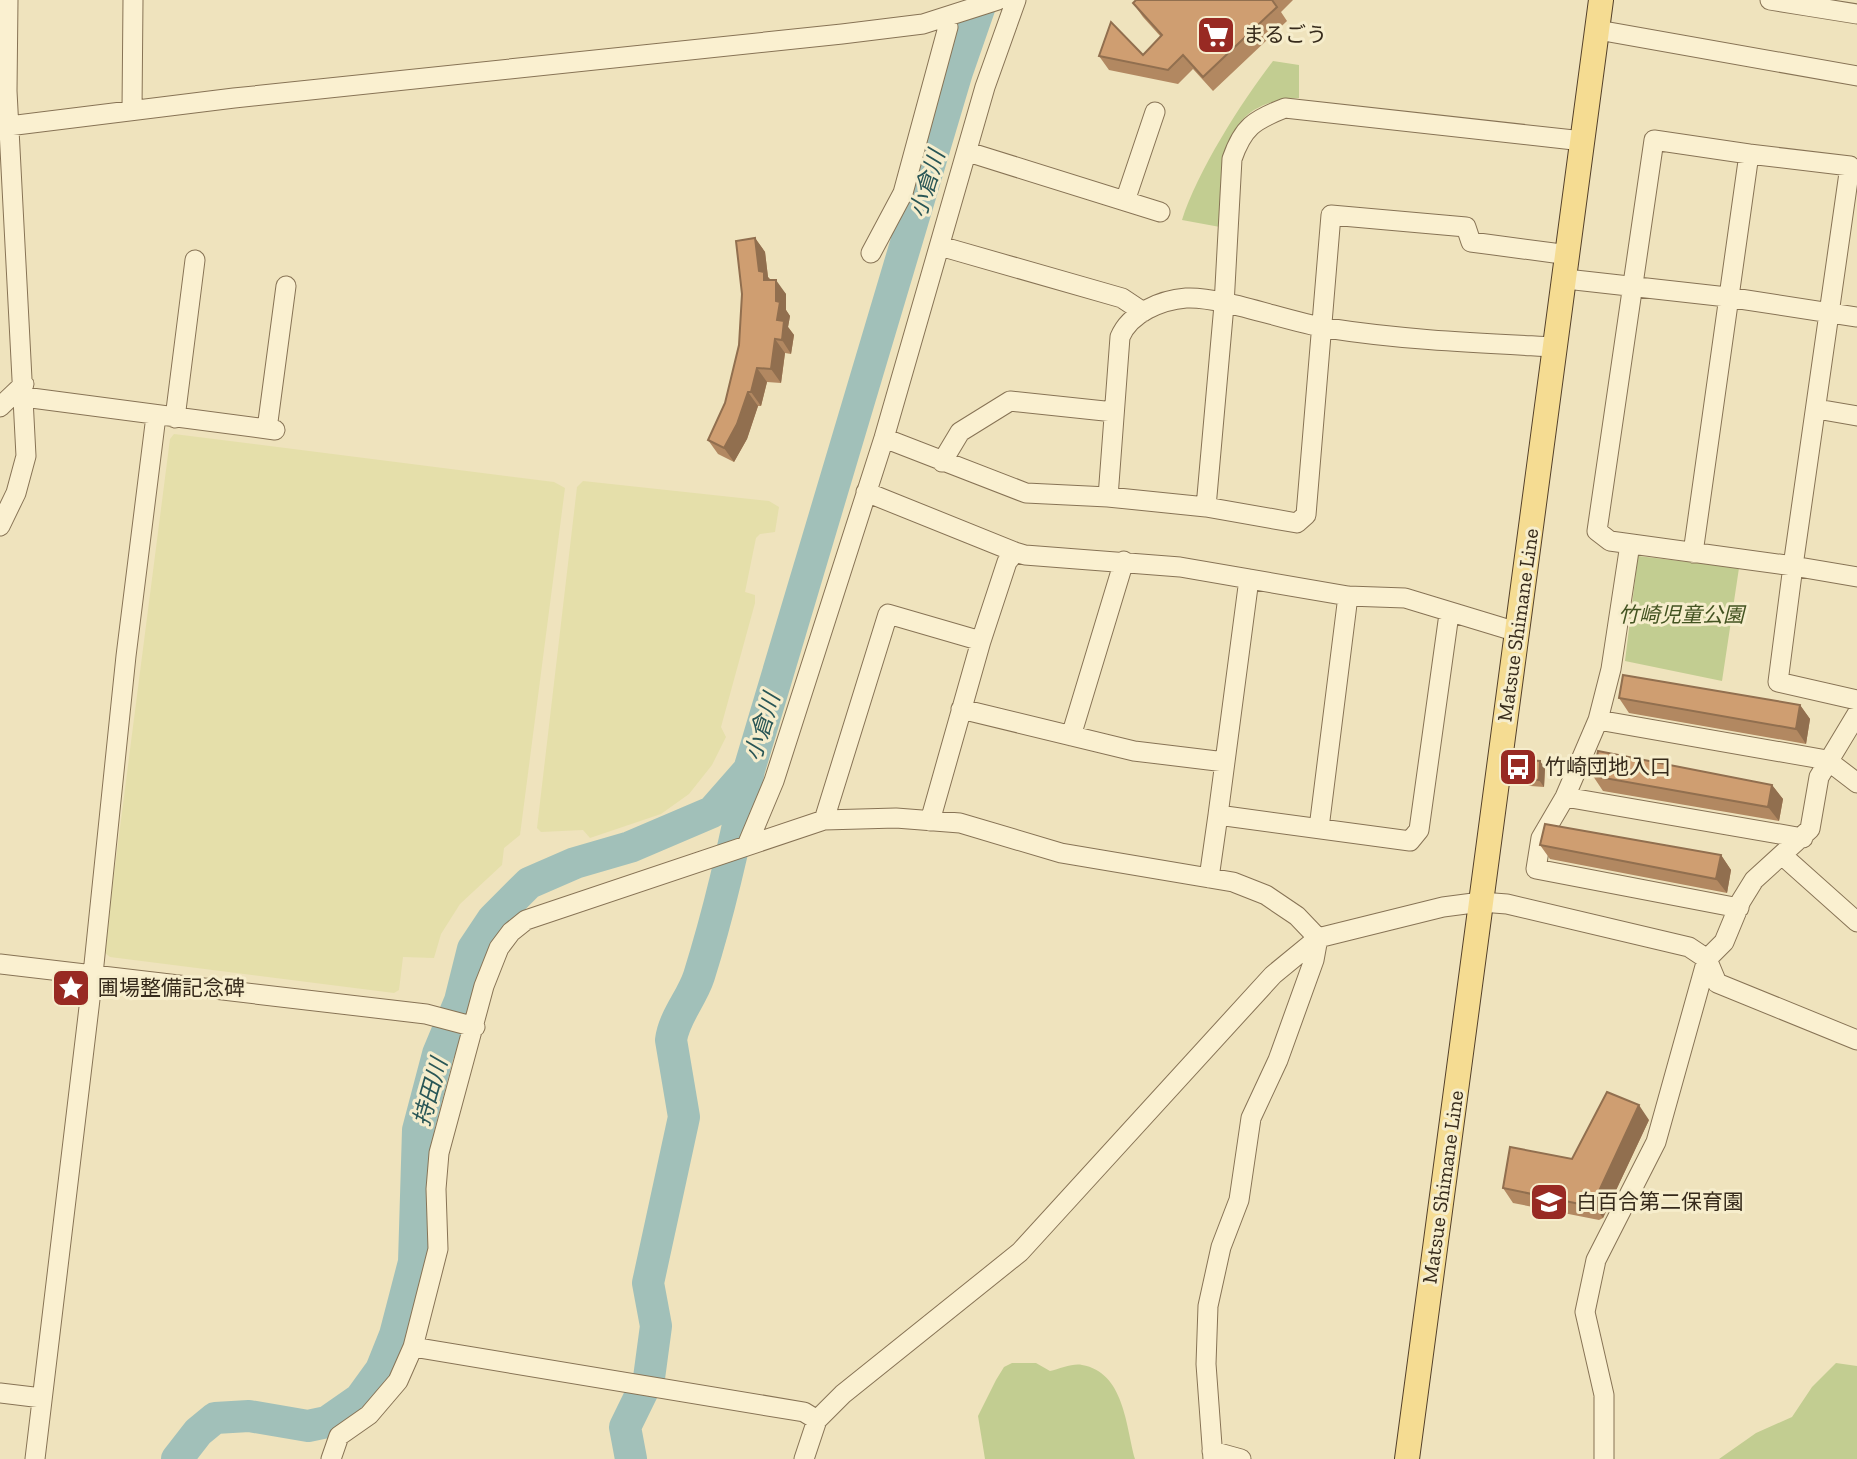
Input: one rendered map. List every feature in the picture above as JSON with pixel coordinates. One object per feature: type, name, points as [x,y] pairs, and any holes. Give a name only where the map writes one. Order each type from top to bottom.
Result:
[{"type":"main road","name":"Matsue Shimane Line","points":[[1407,1459],[1601,0]]},
{"type":"street","points":[[0,526],[24,471],[24,391],[5,126],[8,0]]},
{"type":"street","points":[[132,110],[133,0]]},
{"type":"street","points":[[5,126],[951,22],[998,0]]},
{"type":"street","points":[[745,844],[774,781],[884,438],[985,87],[1016,0]]},
{"type":"street","points":[[1770,0],[1808,3],[1857,14]]},
{"type":"street","points":[[871,253],[904,193],[951,22]]},
{"type":"street","points":[[1598,30],[1857,76]]},
{"type":"street","points":[[1206,507],[1224,304],[1232,159],[1238,143],[1254,121],[1285,108],[1583,141]]},
{"type":"street","points":[[1125,201],[1155,112]]},
{"type":"street","points":[[1857,577],[1793,566],[1610,541],[1597,531],[1654,140],[1850,166],[1793,566],[1778,682],[1857,700]]},
{"type":"street","points":[[968,152],[1160,212]]},
{"type":"street","points":[[1693,553],[1749,154]]},
{"type":"street","points":[[884,438],[1026,493],[1108,497],[1206,507],[1297,523],[1306,516],[1331,215],[1466,227],[1471,242],[1632,285],[1857,317]]},
{"type":"street","points":[[940,246],[1122,298],[1143,312]]},
{"type":"street","points":[[36,1459],[93,974],[126,656],[195,260]]},
{"type":"street","points":[[0,407],[24,391],[166,417],[271,430],[286,286]]},
{"type":"street","points":[[1108,497],[1120,337],[1125,324],[1164,302],[1188,298],[1323,328],[1390,337],[1555,347]]},
{"type":"street","points":[[942,462],[960,432],[1010,401],[1114,412]]},
{"type":"street","points":[[1817,409],[1857,416]]},
{"type":"street","points":[[866,492],[1025,555],[1180,567],[1348,596],[1405,598],[1449,614],[1517,632]]},
{"type":"street","points":[[1630,544],[1611,669],[1598,720],[1565,797],[1541,838],[1536,869],[1739,908]]},
{"type":"street","points":[[930,821],[981,641],[1007,562],[1015,552]]},
{"type":"street","points":[[1071,736],[1124,561]]},
{"type":"street","points":[[1209,878],[1248,579]]},
{"type":"street","points":[[1319,828],[1348,596]]},
{"type":"street","points":[[824,820],[888,614],[981,641]]},
{"type":"street","points":[[1218,815],[1410,841],[1419,830],[1449,614]]},
{"type":"street","points":[[961,709],[1134,751],[1225,762]]},
{"type":"street","points":[[1604,1459],[1605,1405],[1585,1312],[1596,1260],[1656,1142],[1707,959],[1724,942],[1754,880],[1810,829],[1819,778],[1857,714]]},
{"type":"street","points":[[1598,720],[1827,761],[1857,783]]},
{"type":"street","points":[[1565,797],[1803,838]]},
{"type":"street","points":[[331,1459],[339,1436],[369,1415],[398,1381],[412,1347],[438,1248],[436,1189],[439,1153],[472,1026],[499,948],[511,932],[526,920],[745,844],[824,820],[930,821],[960,823],[1061,853],[1233,882],[1266,895],[1297,916],[1318,938]]},
{"type":"street","points":[[1782,855],[1857,922]]},
{"type":"street","points":[[804,1459],[817,1420],[843,1394],[1020,1252],[1273,975],[1318,938],[1443,907],[1481,902],[1507,904],[1696,950],[1707,959],[1717,983],[1857,1041]]},
{"type":"street","points":[[1241,1459],[1213,1455],[1206,1364],[1211,1294],[1221,1247],[1240,1200],[1251,1118],[1278,1060],[1314,960],[1318,938]]},
{"type":"street","points":[[0,964],[431,1015],[472,1026]]},
{"type":"street","points":[[412,1347],[804,1412],[817,1420]]},
{"type":"street","points":[[0,1393],[42,1398]]},
{"type":"shaded area","points":[[174,434],[554,482],[565,488],[520,835],[504,848],[502,865],[460,904],[441,934],[434,958],[403,957],[399,990],[394,993],[110,957],[104,952],[170,439]]},
{"type":"shaded area","points":[[583,481],[769,501],[779,507],[775,532],[760,534],[756,538],[745,592],[755,595],[755,603],[721,727],[726,737],[712,765],[689,794],[661,814],[590,838],[583,830],[541,832],[537,828],[577,487]]},
{"type":"green space","points":[[1273,61],[1299,65],[1299,98],[1272,102],[1252,111],[1239,124],[1230,141],[1225,160],[1220,227],[1182,220],[1198,181],[1222,138]]},
{"type":"green space","name":"竹崎児童公園","points":[[1638,556],[1739,568],[1722,681],[1625,661]]},
{"type":"green space","points":[[1012,1363],[1036,1363],[1050,1371],[1082,1365],[1107,1378],[1121,1402],[1135,1459],[985,1459],[978,1416],[1004,1367]]},
{"type":"green space","points":[[1836,1363],[1857,1366],[1857,1459],[1719,1459],[1756,1433],[1792,1417],[1812,1387]]},
{"type":"building","name":"まるごう","points":[[1136,0],[1272,0],[1277,7],[1203,77],[1183,55],[1168,70],[1099,56],[1111,22],[1143,55],[1162,35],[1133,3]]},
{"type":"building","points":[[755,238],[759,271],[764,272],[764,280],[776,280],[776,301],[780,302],[777,320],[784,321],[782,340],[775,339],[771,369],[757,368],[751,392],[748,392],[737,424],[724,448],[708,440],[725,403],[739,345],[742,294],[736,241]]},
{"type":"building","points":[[1623,675],[1800,705],[1796,729],[1619,698]]},
{"type":"building","points":[[1598,751],[1772,785],[1768,807],[1593,776]]},
{"type":"building","points":[[1514,759],[1540,761],[1539,780],[1513,778]]},
{"type":"building","points":[[1545,824],[1721,855],[1716,879],[1540,845]]},
{"type":"building","points":[[1607,1092],[1639,1105],[1593,1204],[1589,1206],[1503,1188],[1510,1147],[1572,1159]]},
{"type":"waterway","name":"小倉川","points":[[631,1459],[625,1427],[649,1378],[656,1326],[648,1283],[684,1117],[671,1040],[679,1015],[696,984],[707,951],[749,770],[957,72],[982,0]]},
{"type":"waterway","name":"持田川","points":[[177,1459],[198,1432],[215,1418],[249,1416],[308,1426],[327,1422],[360,1399],[381,1370],[395,1335],[414,1262],[418,1130],[438,1054],[460,1001],[473,949],[493,919],[529,883],[575,863],[630,847],[712,812],[748,771]]},
{"type":"place","name":"まるごう","points":[[1216,35]]},
{"type":"place","name":"竹崎団地入口","points":[[1518,767]]},
{"type":"place","name":"圃場整備記念碑","points":[[71,988]]},
{"type":"place","name":"白百合第二保育園","points":[[1549,1202]]}]
